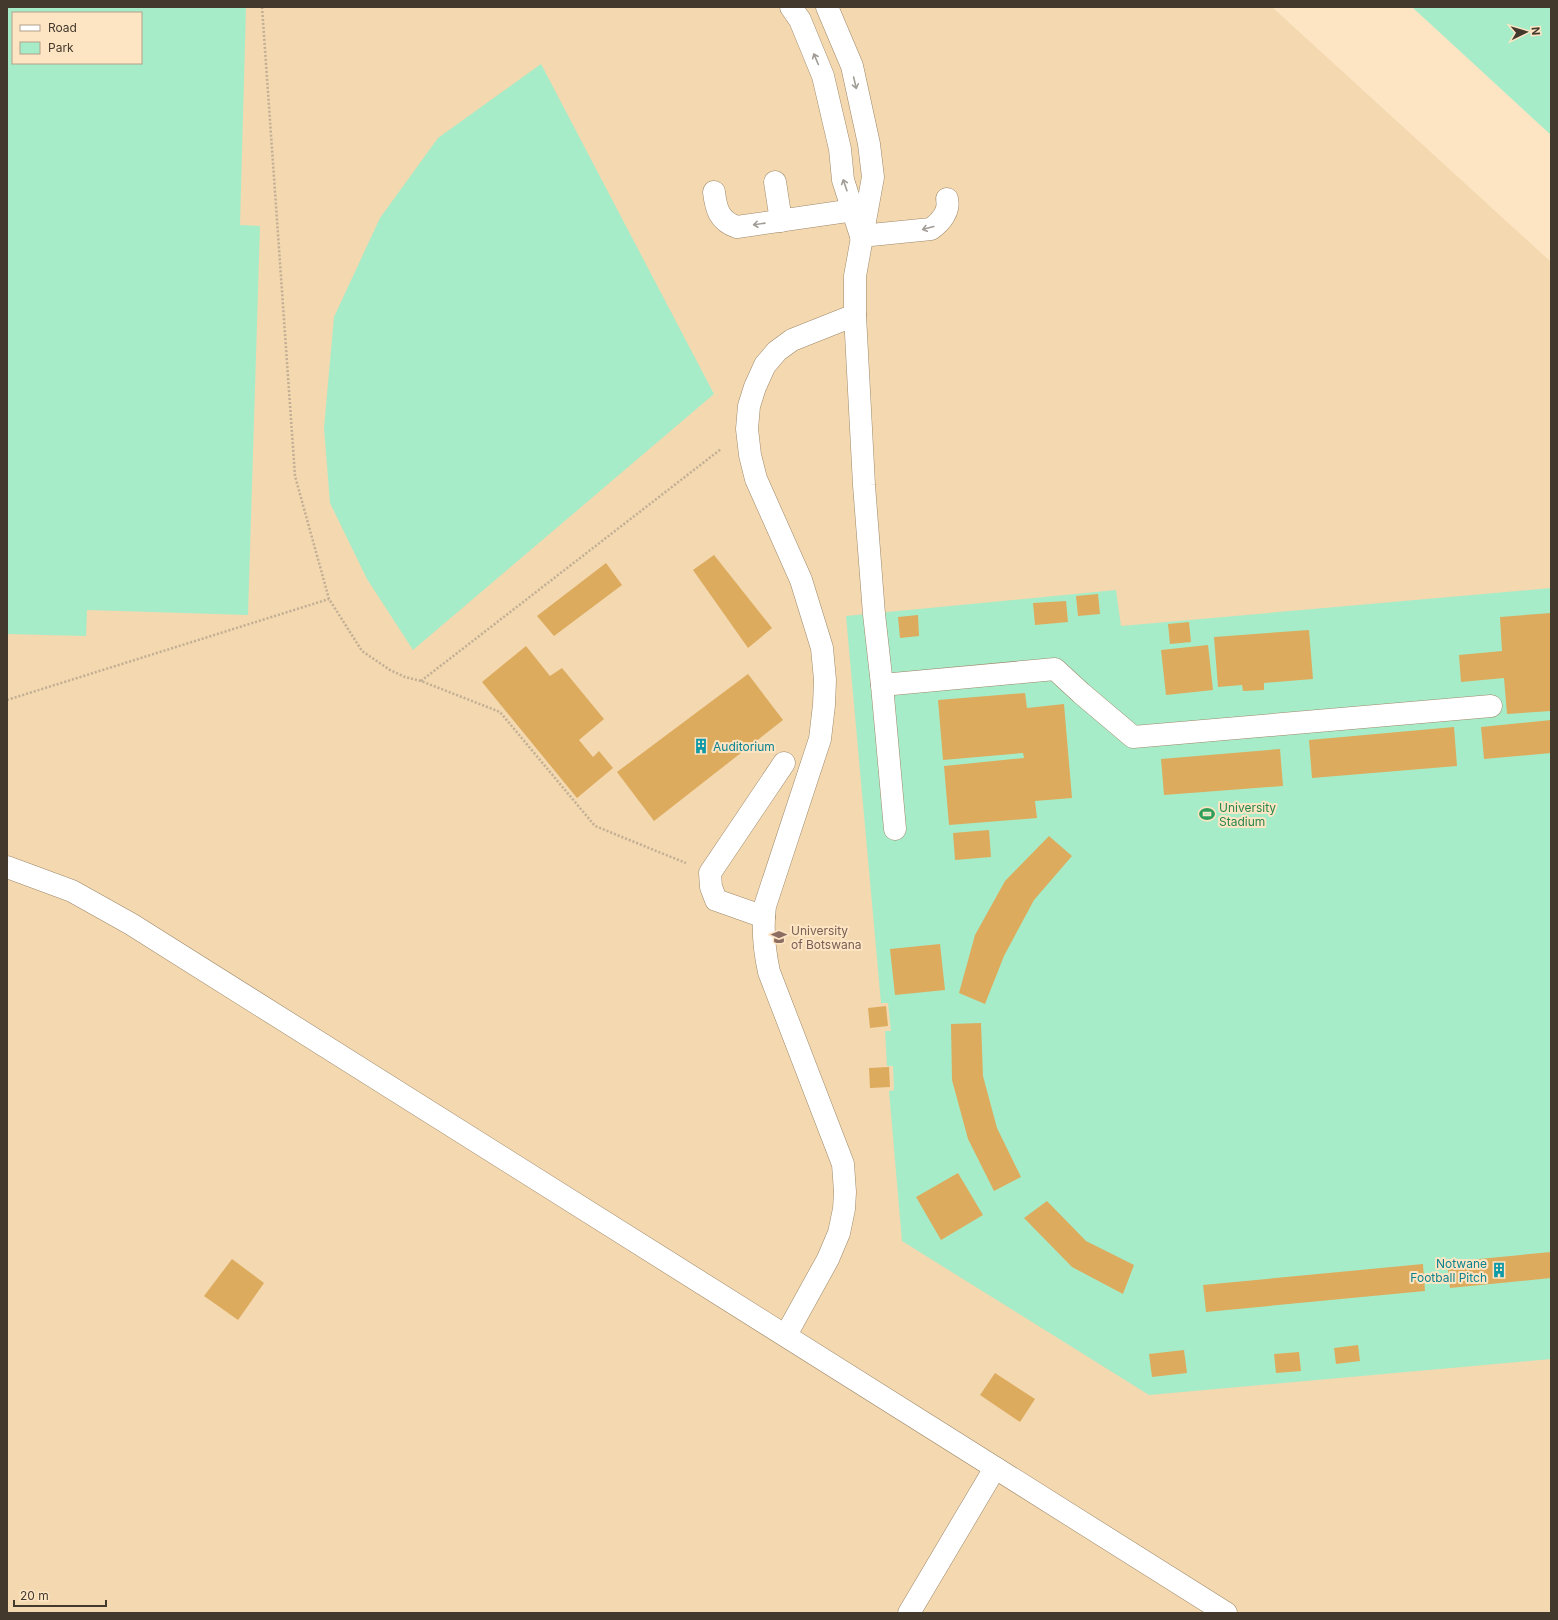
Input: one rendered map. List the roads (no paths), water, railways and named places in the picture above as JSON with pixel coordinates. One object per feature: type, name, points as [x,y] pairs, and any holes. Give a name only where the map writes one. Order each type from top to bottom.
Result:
[{"type":"lane","points":[[791,7],[800,20],[823,76],[840,149],[843,180],[854,210],[861,236]]},
{"type":"lane","points":[[827,7],[852,66],[869,144],[872,177],[855,276],[854,315],[864,486],[874,614],[895,829]]},
{"type":"lane","points":[[774,182],[781,220]]},
{"type":"lane","points":[[714,192],[716,209],[720,216],[731,225],[737,227],[854,210]]},
{"type":"lane","points":[[861,236],[931,229],[938,224],[943,217],[946,210],[947,198]]},
{"type":"lane","points":[[786,1335],[828,1259],[839,1233],[844,1209],[845,1192],[843,1164],[769,972],[764,950],[765,906],[820,739],[825,680],[822,648],[801,580],[756,479],[750,455],[747,429],[749,406],[755,387],[765,366],[777,351],[792,340],[854,315]]},
{"type":"lane","points":[[882,685],[1055,669],[1081,694],[1133,737],[1490,706]]},
{"type":"lane","points":[[764,916],[716,900],[711,887],[710,873],[784,763]]},
{"type":"lane","points":[[7,867],[72,891],[131,924],[1226,1613]]},
{"type":"lane","points":[[909,1613],[995,1468]]},
{"type":"place","name":"Auditorium","points":[[701,746]]},
{"type":"place","name":"University Stadium","points":[[1207,814]]},
{"type":"place","name":"University of Botswana","points":[[779,937]]},
{"type":"place","name":"Notwane Football Pitch","points":[[1499,1270]]}]
